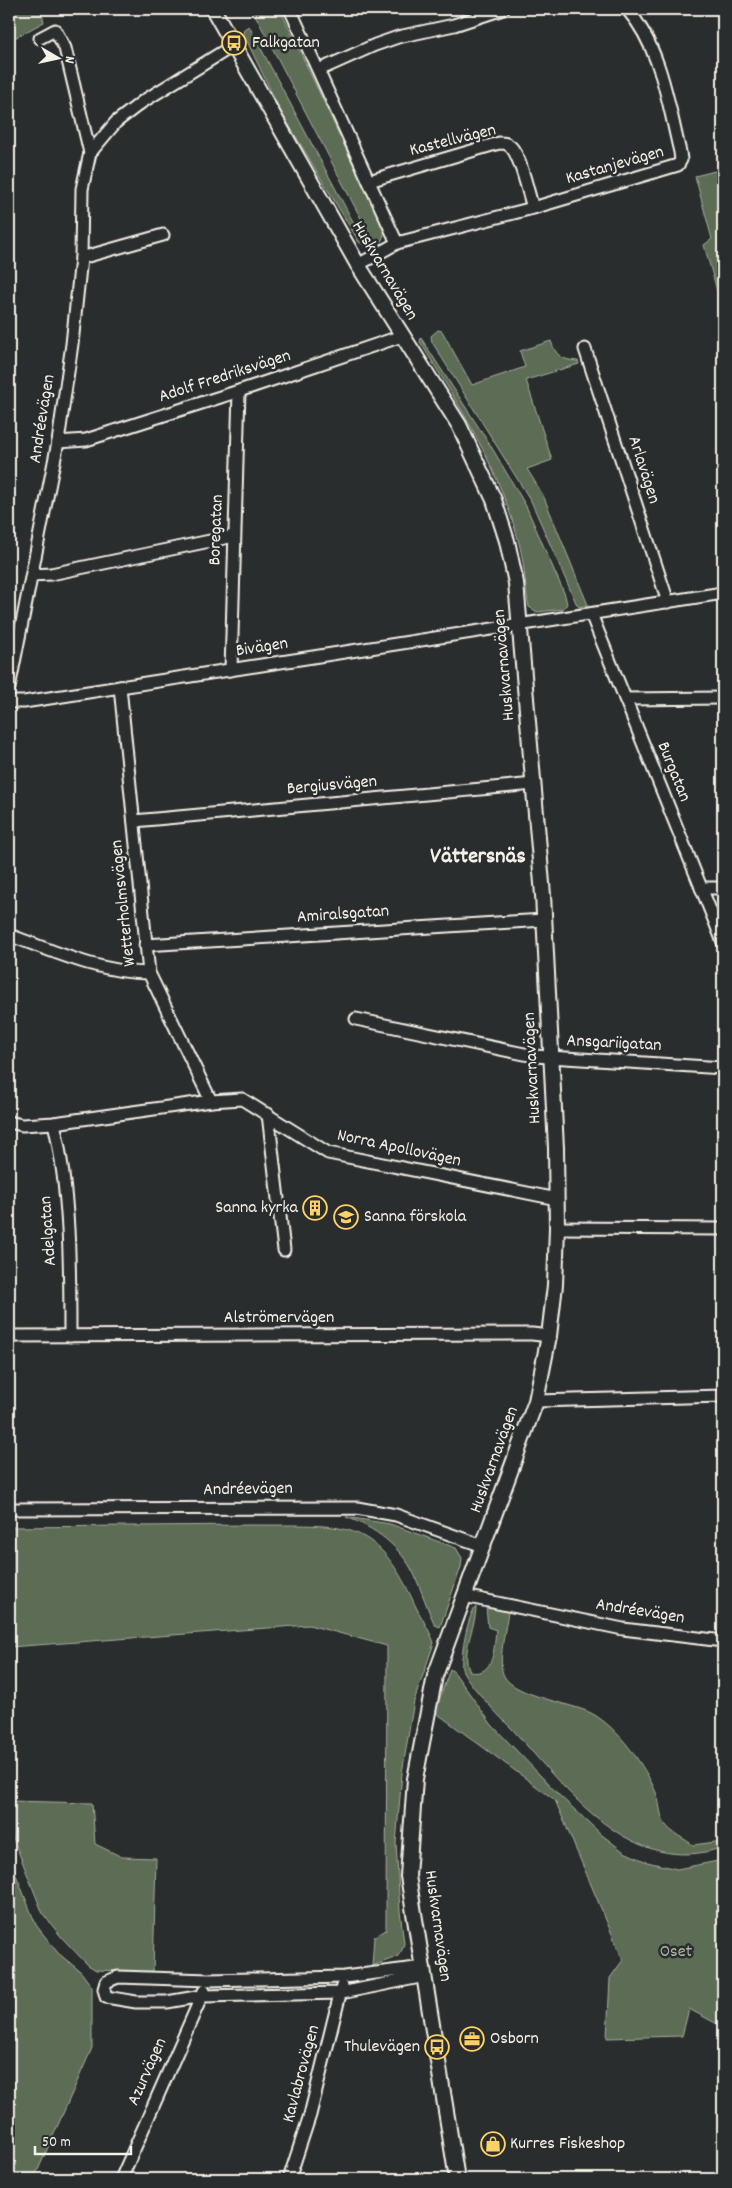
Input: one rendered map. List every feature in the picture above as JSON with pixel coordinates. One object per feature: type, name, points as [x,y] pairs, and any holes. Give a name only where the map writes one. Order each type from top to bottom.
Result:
[{"type":"street","name":"Huskvarnavägen","points":[[213,9],[358,265],[459,425],[494,500],[507,542],[516,583],[544,920],[557,1199],[555,1285],[549,1336],[536,1401],[434,1676],[415,1778],[408,1876],[457,2179]]},
{"type":"street","points":[[290,9],[397,243]]},
{"type":"street","points":[[319,70],[398,37],[462,23],[503,9]]},
{"type":"street","name":"Kastanjevägen","points":[[358,265],[397,243],[533,208],[678,166],[681,160],[657,62],[645,33],[627,9]]},
{"type":"street","name":"Andréevägen","points":[[9,688],[58,442],[82,258],[82,188],[90,153],[65,48],[55,30],[40,38]]},
{"type":"street","name":"Andréevägen","points":[[90,153],[116,122],[142,102],[234,45]]},
{"type":"street","name":"Kastellvägen","points":[[369,181],[499,143],[506,143],[512,148],[517,159],[533,208]]},
{"type":"street","points":[[82,258],[163,235]]},
{"type":"street","name":"Adolf Fredriksvägen","points":[[58,442],[86,440],[402,336]]},
{"type":"street","name":"Arlavägen","points":[[585,349],[668,602]]},
{"type":"street","name":"Boregatan","points":[[231,670],[239,391]]},
{"type":"street","points":[[32,574],[51,574],[234,536]]},
{"type":"street","name":"Bivägen","points":[[9,702],[24,702],[723,593]]},
{"type":"street","name":"Burgatan","points":[[591,614],[723,942]]},
{"type":"street","name":"Wetterholmsvägen","points":[[120,687],[149,973],[211,1101]]},
{"type":"street","points":[[625,700],[723,698]]},
{"type":"street","name":"Bergiusvägen","points":[[134,821],[534,784]]},
{"type":"street","points":[[701,888],[723,888]]},
{"type":"street","name":"Amiralsgatan","points":[[145,945],[544,920]]},
{"type":"street","points":[[9,935],[73,958],[127,973],[149,973]]},
{"type":"street","name":"Ansgariigatan","points":[[356,1019],[534,1056],[723,1068]]},
{"type":"street","name":"Norra Apollovägen","points":[[9,1122],[22,1125],[54,1123],[211,1101],[242,1099],[328,1153],[557,1199]]},
{"type":"street","points":[[268,1114],[284,1250]]},
{"type":"street","name":"Adelgatan","points":[[54,1123],[61,1153],[70,1254],[70,1336]]},
{"type":"street","points":[[557,1228],[723,1228]]},
{"type":"street","name":"Alströmervägen","points":[[9,1336],[532,1334],[549,1336]]},
{"type":"street","points":[[536,1401],[723,1396]]},
{"type":"street","name":"Andréevägen","points":[[9,1509],[357,1508],[396,1516],[483,1546]]},
{"type":"street","name":"Andréevägen","points":[[464,1596],[623,1629],[723,1641]]},
{"type":"street","points":[[424,1971],[341,1993],[202,1996],[167,2002],[136,2002],[106,1998],[104,1989],[106,1982],[118,1977],[209,1980],[344,1977],[424,1971]]},
{"type":"street","name":"Kavlabrovägen","points":[[289,2179],[310,2115],[344,1977]]},
{"type":"street","name":"Azurvägen","points":[[121,2179],[209,1980]]},
{"type":"green space","points":[[9,9],[41,9],[44,22],[9,41]]},
{"type":"green space","points":[[252,9],[280,9],[385,232],[382,240],[376,243],[369,234]]},
{"type":"green space","points":[[249,26],[366,246],[359,242],[280,110],[243,33],[244,29]]},
{"type":"green space","points":[[723,169],[722,296],[718,294],[704,245],[712,239],[695,176]]},
{"type":"green space","points":[[438,330],[442,331],[472,385],[525,367],[520,351],[551,341],[560,356],[568,360],[578,361],[579,364],[526,380],[552,460],[527,469],[543,495],[588,605],[579,607],[577,605],[531,501],[432,342],[431,336]]},
{"type":"green space","points":[[421,338],[492,448],[526,506],[565,595],[567,604],[563,609],[537,612],[529,607],[520,547],[502,492],[465,416],[420,342]]},
{"type":"green space","points":[[346,1517],[390,1524],[456,1548],[462,1558],[461,1567],[440,1627],[435,1625],[414,1574],[402,1555],[376,1532]]},
{"type":"green space","points":[[254,1525],[333,1527],[352,1532],[370,1540],[385,1555],[400,1576],[434,1643],[414,1701],[402,1773],[396,1843],[404,1943],[397,1957],[372,1966],[374,1937],[386,1930],[387,1646],[309,1625],[9,1647],[9,1527]]},
{"type":"green space","points":[[476,1607],[467,1656],[470,1672],[484,1670],[492,1659],[496,1630],[488,1627],[486,1607],[508,1612],[501,1663],[504,1676],[510,1683],[531,1694],[582,1709],[601,1719],[621,1738],[646,1772],[657,1795],[665,1824],[674,1833],[693,1845],[723,1841],[723,1847],[690,1854],[659,1851],[631,1840],[604,1823],[579,1802],[555,1778],[465,1675],[462,1669],[463,1646],[470,1618]]},
{"type":"green space","name":"Oset","points":[[450,1669],[492,1725],[560,1796],[602,1835],[624,1852],[647,1862],[677,1869],[723,1860],[723,2027],[689,2009],[682,2036],[607,2038],[610,1978],[623,1960],[555,1800],[435,1712]]},
{"type":"green space","points":[[9,1801],[92,1803],[95,1844],[122,1857],[156,1858],[153,1972],[96,1970],[88,1965],[63,1939],[43,1914],[9,1828]]},
{"type":"green space","points":[[9,1857],[36,1925],[58,1953],[81,1972],[92,1987],[92,2048],[34,2179],[9,2179]]},
{"type":"place","name":"Falkgatan","points":[[234,43]]},
{"type":"place","name":"Sanna kyrka","points":[[315,1208]]},
{"type":"place","name":"Sanna förskola","points":[[346,1217]]},
{"type":"place","name":"Osborn","points":[[472,2039]]},
{"type":"place","name":"Thulevägen","points":[[437,2047]]},
{"type":"place","name":"Kurres Fiskeshop","points":[[493,2144]]},
{"type":"district","name":"Vättersnäs","points":[[478,857]]}]
